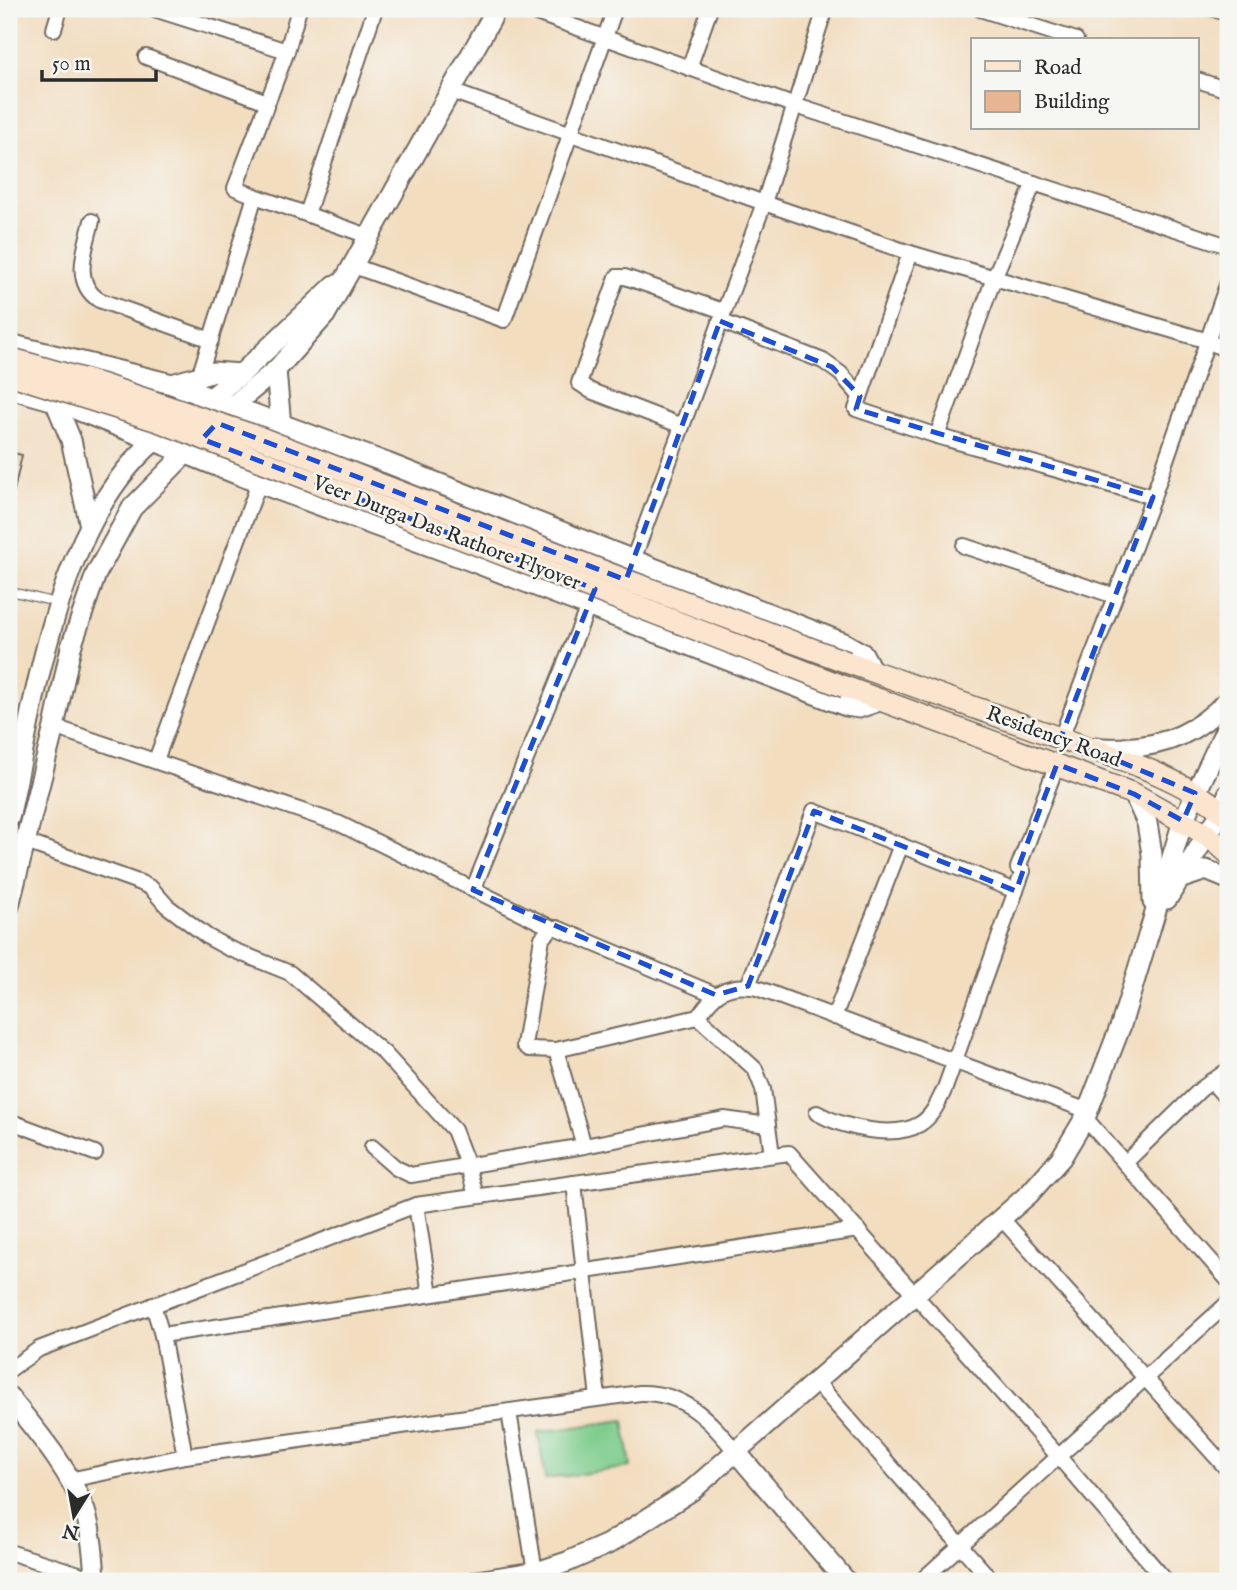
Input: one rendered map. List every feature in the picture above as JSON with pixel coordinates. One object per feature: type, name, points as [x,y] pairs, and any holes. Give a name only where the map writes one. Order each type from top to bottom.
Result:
[{"type":"main road","name":"Veer Durga Das Rathore Flyover","points":[[9,358],[100,384],[261,438],[623,579],[872,671]]},
{"type":"main road","name":"Veer Durga Das Rathore Flyover","points":[[9,374],[158,421],[882,700]]},
{"type":"main road","name":"Residency Road","points":[[872,671],[1067,740],[1226,807]]},
{"type":"main road","name":"Residency Road","points":[[882,700],[1134,794],[1207,835],[1228,853]]},
{"type":"street","points":[[54,29],[60,9]]},
{"type":"street","points":[[154,9],[287,51]]},
{"type":"street","points":[[299,9],[287,51],[235,188],[368,236]]},
{"type":"street","points":[[307,214],[375,9]]},
{"type":"street","points":[[9,906],[71,647],[96,574],[132,508],[232,407],[276,370],[324,315],[491,19],[494,9]]},
{"type":"street","points":[[524,9],[793,105],[1228,246]]},
{"type":"street","points":[[348,271],[504,320],[615,9]]},
{"type":"street","points":[[689,68],[710,9]]},
{"type":"street","points":[[633,560],[764,203],[825,9]]},
{"type":"street","points":[[980,9],[1070,38]]},
{"type":"street","points":[[146,57],[267,102]]},
{"type":"street","points":[[1198,80],[1228,90]]},
{"type":"street","points":[[451,91],[910,253],[1208,341],[1228,351]]},
{"type":"street","points":[[937,436],[994,278],[1034,183]]},
{"type":"street","points":[[200,374],[255,196]]},
{"type":"street","points":[[92,221],[82,270],[84,285],[90,294],[99,300],[211,340]]},
{"type":"street","points":[[910,253],[856,410],[937,436],[1153,497]]},
{"type":"street","points":[[9,818],[59,603],[72,564],[110,493],[134,460],[155,440],[241,374],[348,271]]},
{"type":"street","points":[[682,426],[590,391],[579,383],[617,276],[722,316],[823,361],[841,374],[860,396]]},
{"type":"street","points":[[1228,282],[1153,497],[1115,596],[1067,740],[1102,748],[1133,747],[1173,740],[1191,731],[1228,700]]},
{"type":"street","points":[[9,345],[172,384],[387,463],[844,643],[863,653],[872,671]]},
{"type":"street","points":[[74,361],[55,401],[71,440],[90,526]]},
{"type":"street","points":[[276,370],[281,426]]},
{"type":"street","points":[[172,384],[200,374],[241,374]]},
{"type":"street","points":[[9,388],[55,401],[259,483],[471,561],[846,706],[869,706],[882,700]]},
{"type":"street","points":[[156,760],[259,483]]},
{"type":"street","points":[[964,546],[1115,596]]},
{"type":"street","points":[[474,890],[588,607]]},
{"type":"street","points":[[477,1581],[535,1572],[567,1562],[608,1544],[691,1491],[737,1454],[1029,1194],[1060,1158],[1087,1114],[1121,1025],[1183,821],[1228,724]]},
{"type":"street","points":[[54,727],[340,824],[552,928],[716,995]]},
{"type":"street","points":[[817,1113],[856,1128],[880,1130],[911,1128],[920,1124],[935,1108],[1016,891],[1023,871],[1018,868],[1057,764]]},
{"type":"street","points":[[1134,794],[1147,823],[1152,854],[1153,920]]},
{"type":"street","points":[[1153,920],[1226,807]]},
{"type":"street","points":[[748,986],[814,811],[1016,891]]},
{"type":"street","points":[[26,842],[141,883],[151,888],[167,906],[208,937],[228,948],[290,972],[384,1053],[454,1130],[476,1196]]},
{"type":"street","points":[[834,1017],[901,845]]},
{"type":"street","points":[[1179,879],[1206,870],[1228,879]]},
{"type":"street","points":[[552,928],[542,938],[524,1045],[529,1049],[556,1050],[698,1017],[716,995],[740,985],[748,986],[954,1061],[1087,1114],[1228,1280]]},
{"type":"street","points":[[698,1017],[755,1069],[763,1089],[772,1155]]},
{"type":"street","points":[[556,1050],[584,1146]]},
{"type":"street","points":[[1126,1162],[1211,1081],[1228,1070]]},
{"type":"street","points":[[1211,1081],[1228,1100]]},
{"type":"street","points":[[372,1147],[396,1168],[411,1175],[724,1119],[768,1125]]},
{"type":"street","points":[[9,1121],[95,1153]]},
{"type":"street","points":[[9,1370],[39,1349],[415,1205],[789,1153],[1166,1581]]},
{"type":"street","points":[[574,1183],[598,1398]]},
{"type":"street","points":[[415,1205],[430,1294]]},
{"type":"street","points":[[1002,1219],[1228,1469]]},
{"type":"street","points":[[162,1335],[858,1230]]},
{"type":"street","points":[[921,1581],[1228,1303]]},
{"type":"street","points":[[153,1305],[162,1335],[185,1456]]},
{"type":"street","points":[[817,1382],[992,1581]]},
{"type":"street","points":[[69,1480],[185,1456],[598,1398],[658,1393],[683,1402],[716,1428],[846,1581]]},
{"type":"street","points":[[9,1397],[63,1469],[85,1511],[94,1558],[95,1580],[9,1552]]},
{"type":"street","points":[[510,1418],[535,1572]]},
{"type":"lane","points":[[1202,9],[1228,18]]},
{"type":"lane","points":[[9,591],[59,603]]},
{"type":"highlighted area","points":[[720,321],[832,367],[860,396],[856,409],[1153,497],[1061,737],[1195,793],[1183,821],[1134,794],[1057,764],[1018,868],[1023,871],[1016,891],[814,811],[748,986],[716,995],[473,890],[595,589],[202,439],[217,423],[626,580]]},
{"type":"green space","points":[[624,1420],[631,1467],[545,1479],[538,1432]]},
{"type":"building","points":[[9,452],[22,455],[14,491],[9,490]]}]
